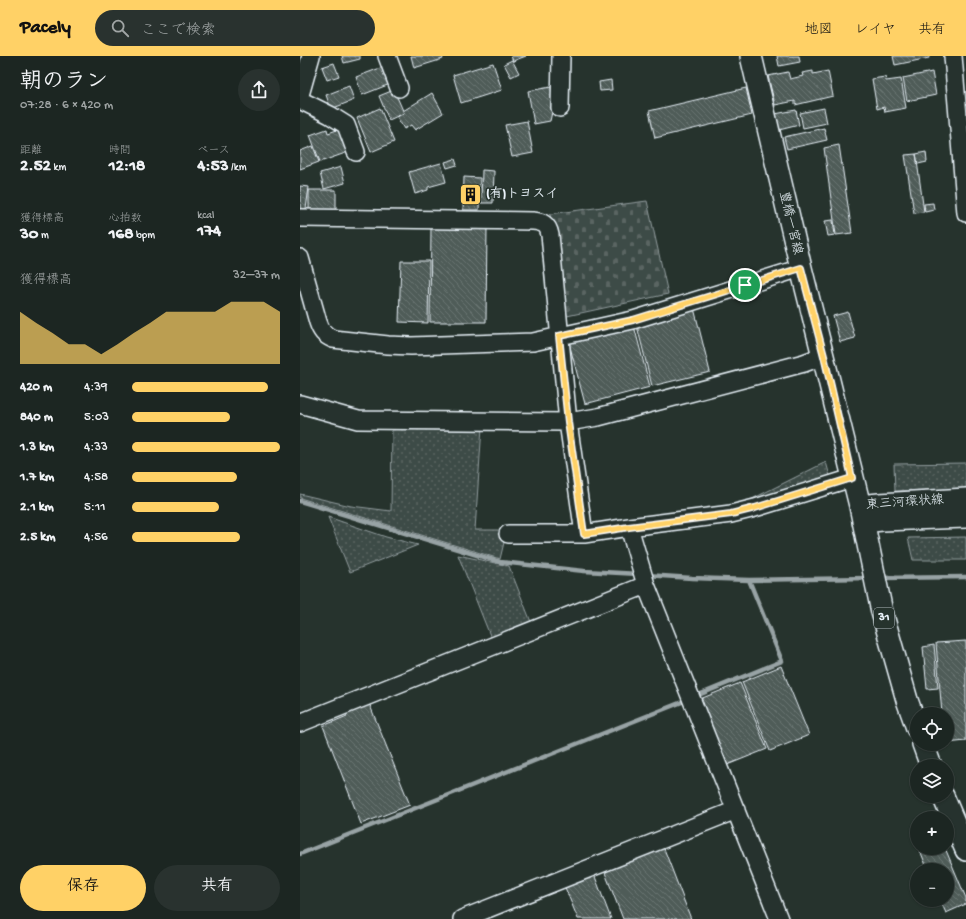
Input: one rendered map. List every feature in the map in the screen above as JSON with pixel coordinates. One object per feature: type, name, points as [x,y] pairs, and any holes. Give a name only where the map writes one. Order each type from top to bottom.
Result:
[{"type":"main road","name":"豊橋一宮線","points":[[751,56],[861,514]]},
{"type":"main road","name":"東三河環状線","points":[[861,514],[879,504],[966,500]]},
{"type":"main road","name":"東三河環状線","points":[[861,514],[882,520],[966,517]]},
{"type":"main road","name":"東三河環状線","points":[[861,514],[882,612],[910,708]]},
{"type":"main road","points":[[946,803],[966,850]]},
{"type":"street","points":[[300,95],[311,56]]},
{"type":"street","points":[[387,56],[399,88]]},
{"type":"street","points":[[560,108],[561,56]]},
{"type":"street","points":[[953,56],[966,213]]},
{"type":"street","points":[[300,100],[346,125],[356,152]]},
{"type":"street","points":[[300,218],[541,222],[549,229],[568,422],[584,534]]},
{"type":"street","points":[[300,258],[320,327],[325,335],[332,339],[411,346],[533,342],[633,320],[801,268]]},
{"type":"street","points":[[300,404],[358,420],[568,422],[598,417],[804,363],[824,356]]},
{"type":"street","points":[[508,534],[584,534],[731,514],[852,478]]},
{"type":"street","points":[[629,527],[646,585],[779,919]]},
{"type":"street","points":[[300,723],[646,585]]},
{"type":"street","points":[[462,919],[736,810]]},
{"type":"green space","points":[[647,201],[668,294],[567,316],[550,214]]},
{"type":"green space","points":[[392,426],[482,427],[475,530],[507,530],[500,559],[300,498],[300,494],[351,506],[391,511]]},
{"type":"green space","points":[[826,462],[831,480],[730,510]]},
{"type":"green space","points":[[966,463],[966,489],[895,491],[894,464]]},
{"type":"green space","points":[[328,517],[386,537],[418,545],[350,572]]},
{"type":"green space","points":[[966,537],[966,560],[913,560],[908,538]]},
{"type":"green space","points":[[458,555],[509,566],[531,622],[491,638]]},
{"type":"building","points":[[342,56],[360,56],[360,59],[344,63]]},
{"type":"building","points":[[411,56],[442,56],[443,59],[414,68]]},
{"type":"building","points":[[511,56],[526,56],[513,61]]},
{"type":"building","points":[[777,56],[799,56],[800,62],[779,66]]},
{"type":"building","points":[[893,56],[929,56],[929,58],[895,65]]},
{"type":"building","points":[[512,60],[519,73],[511,77],[504,64]]},
{"type":"building","points":[[334,63],[339,76],[327,80],[322,67]]},
{"type":"building","points":[[493,63],[502,90],[461,103],[453,75]]},
{"type":"building","points":[[383,67],[390,84],[362,95],[356,77]]},
{"type":"building","points":[[813,71],[813,74],[828,71],[833,96],[795,105],[795,101],[775,105],[768,76],[788,72],[790,79],[803,76],[802,73]]},
{"type":"building","points":[[932,72],[936,95],[907,101],[903,78]]},
{"type":"building","points":[[885,77],[886,81],[901,79],[906,108],[885,112],[884,107],[877,109],[872,79]]},
{"type":"building","points":[[611,80],[612,90],[600,91],[599,82]]},
{"type":"building","points":[[349,86],[354,100],[331,109],[326,95]]},
{"type":"building","points":[[551,87],[554,103],[550,121],[534,124],[528,91]]},
{"type":"building","points":[[746,88],[752,115],[655,138],[649,111]]},
{"type":"building","points":[[394,90],[404,113],[389,120],[379,96]]},
{"type":"building","points":[[432,93],[443,113],[415,130],[411,125],[404,129],[397,117],[404,113],[403,111]]},
{"type":"building","points":[[380,108],[394,142],[371,152],[357,118]]},
{"type":"building","points":[[824,108],[827,123],[803,128],[800,113]]},
{"type":"building","points":[[796,110],[799,125],[779,130],[775,114]]},
{"type":"building","points":[[527,121],[533,153],[512,157],[505,125]]},
{"type":"building","points":[[343,128],[351,151],[320,162],[310,135],[327,129],[328,133]]},
{"type":"building","points":[[824,128],[827,140],[787,149],[784,137]]},
{"type":"building","points":[[839,145],[852,233],[836,235],[824,148]]},
{"type":"building","points":[[313,146],[319,162],[300,169],[300,151]]},
{"type":"building","points":[[926,152],[927,162],[918,164],[916,154]]},
{"type":"building","points":[[916,154],[924,212],[914,213],[905,155]]},
{"type":"building","points":[[455,159],[457,165],[447,168],[445,162]]},
{"type":"building","points":[[441,163],[446,182],[428,187],[428,190],[415,194],[409,172]]},
{"type":"building","points":[[341,167],[345,183],[324,189],[320,173]]},
{"type":"building","points":[[482,170],[494,171],[493,203],[481,203]]},
{"type":"building","name":"(有)トヨスイ","points":[[464,177],[480,178],[479,210],[463,210]]},
{"type":"building","points":[[300,186],[309,187],[306,209],[300,209]]},
{"type":"building","points":[[309,190],[336,190],[336,211],[309,210]]},
{"type":"building","points":[[933,203],[934,210],[925,212],[924,204]]},
{"type":"building","points":[[833,220],[835,235],[828,236],[825,221]]},
{"type":"building","points":[[431,226],[487,226],[486,322],[430,322]]},
{"type":"building","points":[[401,261],[429,261],[428,323],[399,322]]},
{"type":"building","points":[[694,308],[710,372],[652,386],[636,322]]},
{"type":"building","points":[[848,312],[855,338],[840,342],[833,316]]},
{"type":"building","points":[[634,326],[650,387],[585,404],[569,343]]},
{"type":"building","points":[[966,641],[966,741],[954,742],[954,707],[941,707],[936,643]]},
{"type":"building","points":[[934,645],[938,688],[927,689],[923,647]]},
{"type":"building","points":[[781,666],[809,735],[770,751],[742,682]]},
{"type":"building","points":[[740,683],[767,749],[727,765],[700,699]]},
{"type":"building","points":[[369,703],[410,805],[361,824],[323,726],[347,716],[346,713]]},
{"type":"building","points":[[663,846],[691,919],[623,919],[604,870]]},
{"type":"building","points":[[922,855],[948,855],[951,863],[925,863]]},
{"type":"building","points":[[954,869],[966,898],[966,904],[946,913],[943,907],[954,907]]},
{"type":"building","points":[[594,874],[611,919],[578,919],[564,885]]},
{"type":"waterway","points":[[300,501],[500,562],[584,571],[639,574]]},
{"type":"waterway","points":[[646,575],[749,580],[871,578]]},
{"type":"waterway","points":[[880,578],[966,577]]},
{"type":"waterway","points":[[696,696],[782,661],[749,580]]},
{"type":"waterway","points":[[300,854],[687,700]]},
{"type":"place","name":"(有)トヨスイ","points":[[471,194]]},
{"type":"route","points":[[801,268],[824,356],[852,478],[731,514],[584,534],[568,422],[559,336],[633,320],[745,285],[801,268]]}]
